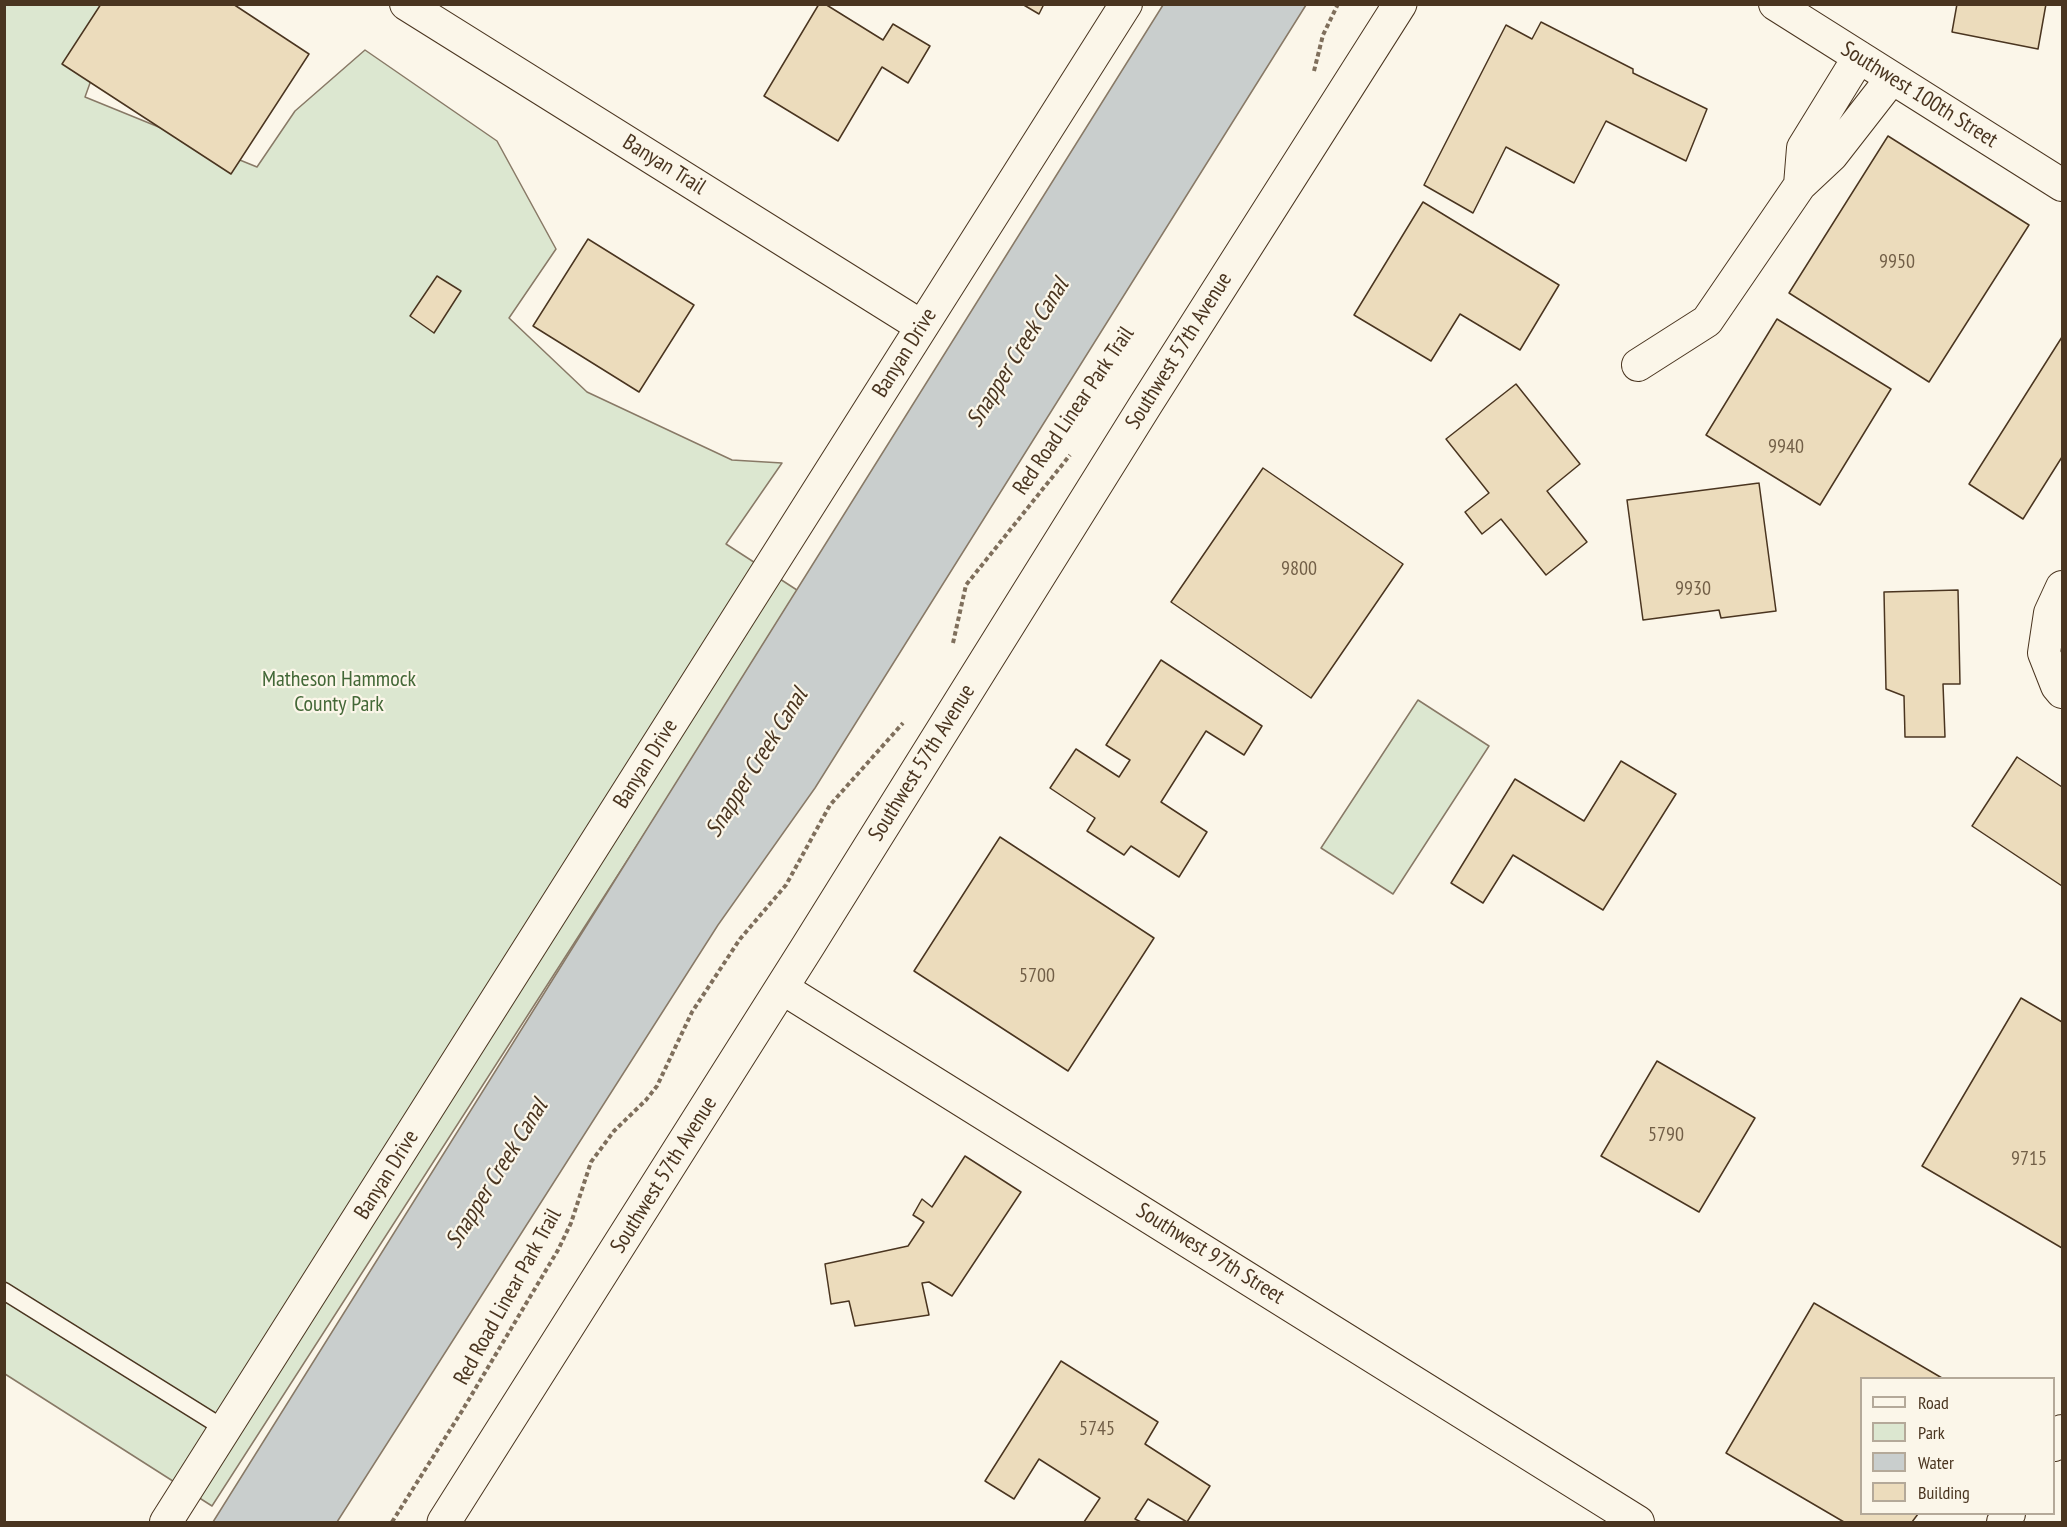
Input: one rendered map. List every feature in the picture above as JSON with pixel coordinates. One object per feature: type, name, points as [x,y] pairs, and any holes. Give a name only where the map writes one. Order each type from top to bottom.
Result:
[{"type":"main road","name":"Southwest 57th Avenue","points":[[444,1522],[1400,4]]},
{"type":"street","name":"Banyan Trail","points":[[406,4],[921,326]]},
{"type":"street","name":"Banyan Drive","points":[[166,1522],[1125,4]]},
{"type":"street","name":"Southwest 100th Street","points":[[1775,4],[2062,185]]},
{"type":"street","points":[[1800,185],[1803,148],[1859,57]]},
{"type":"street","points":[[1638,364],[1707,321],[1800,185],[1832,155],[1892,78]]},
{"type":"street","points":[[2062,587],[2050,613],[2044,652],[2057,686],[2062,692]]},
{"type":"street","name":"Southwest 97th Street","points":[[782,988],[1638,1522]]},
{"type":"lane","points":[[4,1291],[225,1429]]},
{"type":"path","points":[[1312,74],[1323,35],[1338,4]]},
{"type":"path","name":"Red Road Linear Park Trail","points":[[952,648],[966,585],[1039,497],[1075,447]]},
{"type":"path","name":"Red Road Linear Park Trail","points":[[392,1522],[462,1411],[558,1250],[571,1224],[591,1162],[614,1131],[657,1086],[692,1012],[740,939],[786,885],[830,805],[906,719]]},
{"type":"green space","name":"Matheson Hammock County Park","points":[[4,5],[118,5],[85,97],[257,167],[295,111],[365,50],[497,141],[556,249],[509,318],[587,392],[732,460],[782,463],[726,544],[800,592],[212,1506],[5,1374]]},
{"type":"green space","points":[[1418,700],[1489,746],[1393,894],[1321,848]]},
{"type":"water","name":"Snapper Creek Canal","points":[[1163,5],[1306,5],[815,788],[718,925],[337,1522],[213,1522]]},
{"type":"building","points":[[101,4],[233,4],[309,54],[231,174],[62,64]]},
{"type":"building","points":[[819,4],[825,4],[883,40],[893,24],[930,46],[908,83],[882,67],[838,141],[764,96]]},
{"type":"building","points":[[1022,4],[1044,4],[1039,14]]},
{"type":"building","points":[[1957,4],[2046,4],[2038,49],[1952,32]]},
{"type":"building","points":[[1541,22],[1633,69],[1633,73],[1707,109],[1686,161],[1606,121],[1574,183],[1506,147],[1473,213],[1424,185],[1506,25],[1532,39]]},
{"type":"building","points":[[1888,136],[2029,225],[1929,382],[1789,293]]},
{"type":"building","points":[[1423,202],[1559,285],[1520,350],[1460,314],[1431,361],[1354,315]]},
{"type":"building","points":[[588,239],[694,305],[639,392],[533,326]]},
{"type":"building","points":[[437,276],[461,291],[434,333],[410,316]]},
{"type":"building","points":[[1777,319],[1891,389],[1820,505],[1706,435]]},
{"type":"building","points":[[2062,337],[2062,457],[2023,519],[1969,484]]},
{"type":"building","points":[[1516,384],[1580,464],[1547,491],[1587,542],[1546,575],[1501,519],[1482,534],[1465,512],[1489,493],[1446,439]]},
{"type":"building","points":[[1263,468],[1403,564],[1311,698],[1171,602]]},
{"type":"building","points":[[1759,483],[1776,611],[1721,618],[1719,610],[1643,620],[1627,500]]},
{"type":"building","points":[[1958,590],[1960,684],[1943,684],[1945,737],[1905,737],[1904,696],[1886,689],[1884,592]]},
{"type":"building","points":[[1161,660],[1262,726],[1244,755],[1206,731],[1161,802],[1207,832],[1179,877],[1131,846],[1124,855],[1087,831],[1095,818],[1050,788],[1076,749],[1119,777],[1130,760],[1106,745]]},
{"type":"building","points":[[2017,757],[2062,787],[2062,886],[1972,826]]},
{"type":"building","points":[[1621,761],[1676,794],[1603,910],[1513,855],[1483,903],[1451,883],[1515,779],[1584,821]]},
{"type":"building","points":[[1000,837],[1154,938],[1068,1071],[914,971]]},
{"type":"building","points":[[2021,998],[2062,1022],[2062,1248],[1922,1166]]},
{"type":"building","points":[[1657,1061],[1755,1118],[1699,1212],[1601,1156]]},
{"type":"building","points":[[965,1156],[1021,1192],[952,1296],[929,1282],[922,1283],[929,1315],[855,1326],[849,1301],[831,1304],[825,1264],[908,1246],[924,1222],[913,1215],[922,1199],[932,1207]]},
{"type":"building","points":[[1814,1303],[1940,1377],[1860,1377],[1860,1515],[1917,1515],[1912,1522],[1844,1522],[1726,1453]]},
{"type":"building","points":[[1061,1361],[1158,1422],[1145,1444],[1210,1486],[1187,1522],[1148,1499],[1135,1519],[1141,1522],[1084,1522],[1100,1498],[1039,1459],[1014,1499],[985,1481]]}]
